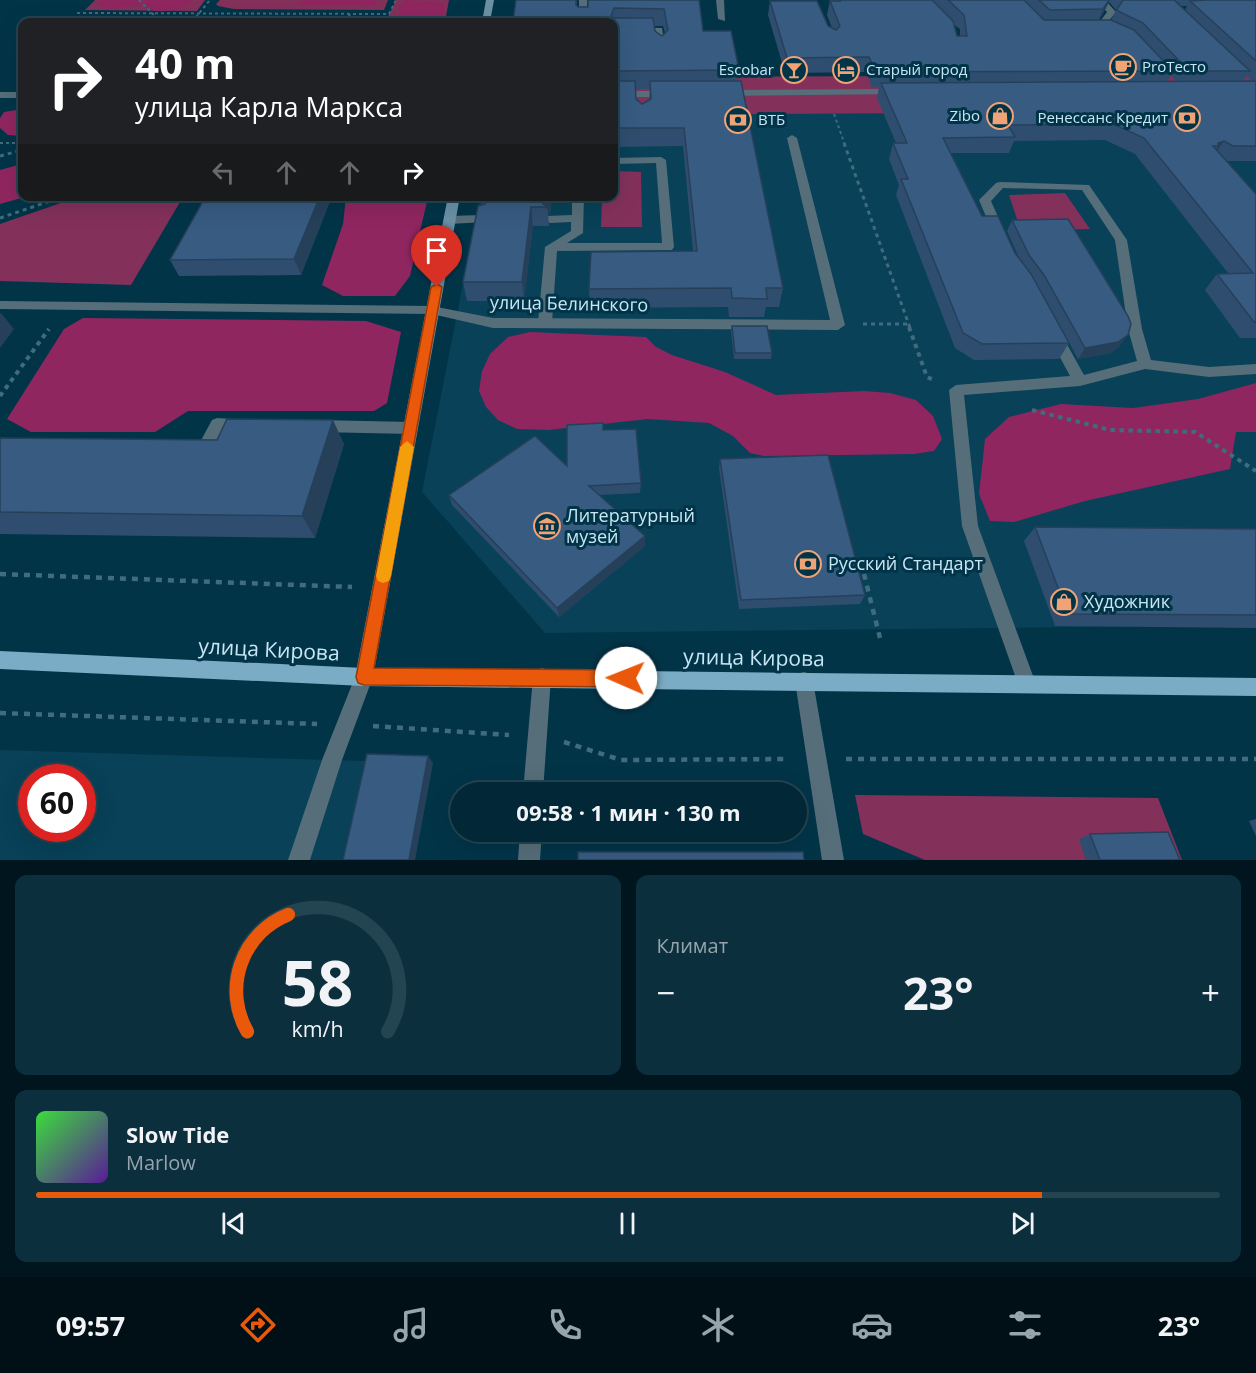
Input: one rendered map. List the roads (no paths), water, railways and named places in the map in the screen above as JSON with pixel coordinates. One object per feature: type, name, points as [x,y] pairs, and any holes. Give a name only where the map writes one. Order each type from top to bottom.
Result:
[{"type":"main road","points":[[487,18],[490,0]]},
{"type":"main road","points":[[364,677],[453,201]]},
{"type":"main road","name":"улица Кирова","points":[[0,660],[364,677],[542,677],[1256,687]]},
{"type":"street","points":[[583,0],[583,18]]},
{"type":"street","points":[[720,0],[722,19]]},
{"type":"street","points":[[1095,29],[1110,31],[1103,23],[1112,12],[1100,0]]},
{"type":"street","points":[[618,30],[659,30],[661,48]]},
{"type":"street","points":[[710,93],[908,92]]},
{"type":"street","points":[[618,94],[686,93]]},
{"type":"street","points":[[642,94],[642,105]]},
{"type":"street","points":[[0,95],[18,95]]},
{"type":"street","name":"улица Белинского","points":[[0,305],[432,310],[493,323],[838,325],[792,138]]},
{"type":"street","points":[[644,146],[645,160]]},
{"type":"street","points":[[551,247],[668,247],[661,160],[618,161]]},
{"type":"street","points":[[1006,249],[985,200],[999,185],[1085,187],[1121,240],[1135,329],[1145,364]]},
{"type":"street","points":[[551,247],[577,233],[578,201]]},
{"type":"street","points":[[550,219],[577,218]]},
{"type":"street","points":[[449,220],[482,219]]},
{"type":"street","points":[[545,323],[551,247]]},
{"type":"street","points":[[1047,318],[1080,381]]},
{"type":"street","points":[[1027,684],[970,526],[956,390],[1080,381],[1145,364],[1209,372],[1256,369]]},
{"type":"street","points":[[182,450],[204,450],[217,424],[263,425]]},
{"type":"street","points":[[298,426],[411,428]]},
{"type":"street","points":[[299,860],[364,677]]},
{"type":"street","points":[[534,782],[542,677]]},
{"type":"street","points":[[804,681],[833,860]]},
{"type":"street","points":[[529,860],[530,842]]},
{"type":"place","name":"ProТесто","points":[[1123,67]]},
{"type":"place","name":"Escobar","points":[[794,70]]},
{"type":"place","name":"Старый город","points":[[846,70]]},
{"type":"place","name":"Zibo","points":[[1000,116]]},
{"type":"place","name":"Ренессанс Кредит","points":[[1187,118]]},
{"type":"place","name":"ВТБ","points":[[738,120]]},
{"type":"place","name":"Литературный музей","points":[[547,526]]},
{"type":"place","name":"Русский Стандарт","points":[[808,564]]},
{"type":"place","name":"Художник","points":[[1064,602]]}]
